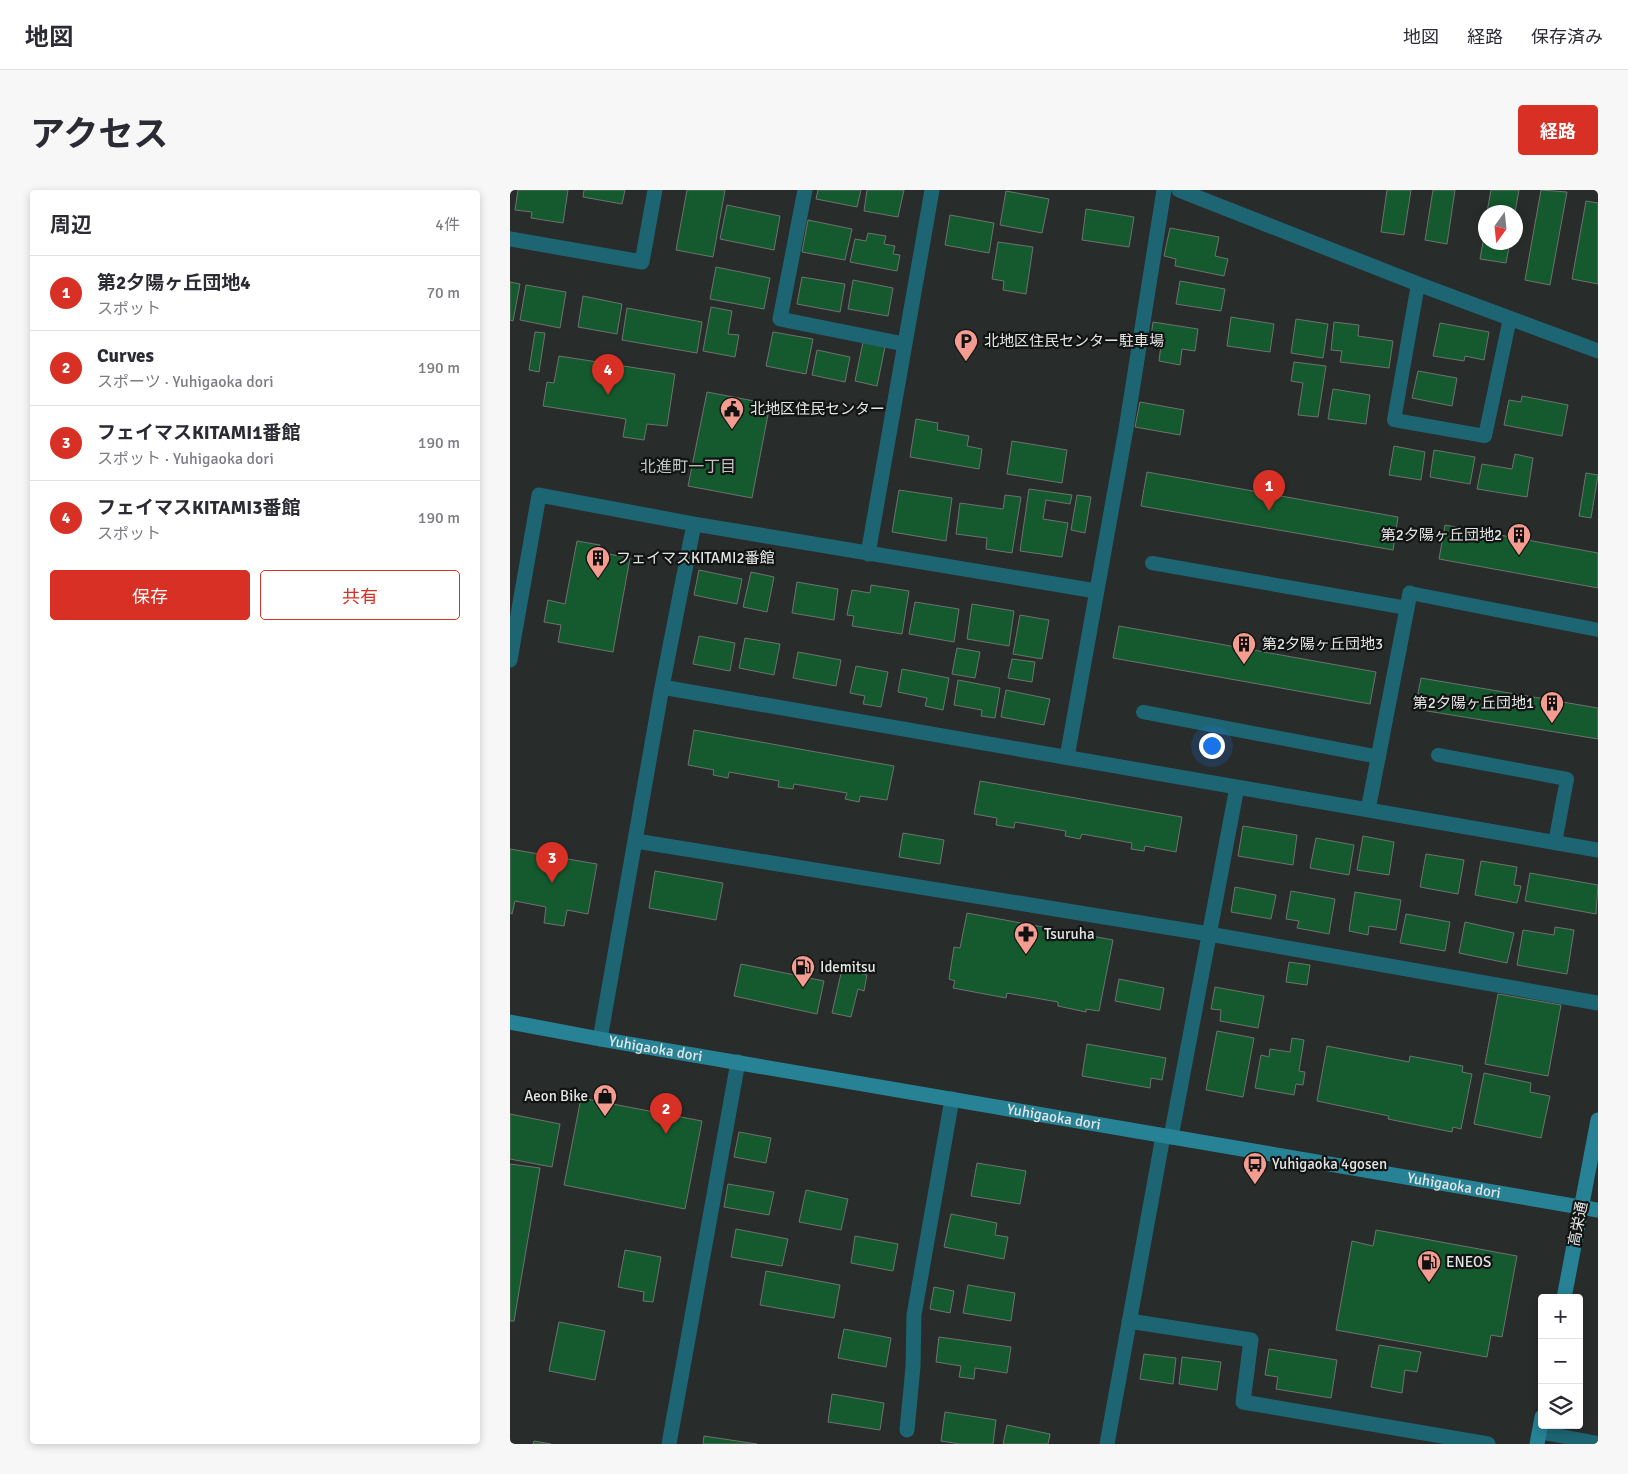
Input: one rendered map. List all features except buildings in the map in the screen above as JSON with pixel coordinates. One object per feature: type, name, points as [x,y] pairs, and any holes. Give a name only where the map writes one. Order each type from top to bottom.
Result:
[{"type":"street","points":[[510,239],[642,262],[655,190]]},
{"type":"street","points":[[805,190],[780,319],[904,344]]},
{"type":"street","points":[[868,554],[932,190]]},
{"type":"street","points":[[1067,757],[1126,429],[1164,190]]},
{"type":"street","points":[[1179,190],[1418,284],[1598,351]]},
{"type":"street","points":[[510,660],[539,495],[868,554],[1096,591]]},
{"type":"street","points":[[600,1039],[662,687],[694,524]]},
{"type":"street","points":[[1368,810],[1410,592]]},
{"type":"street","points":[[662,687],[1598,850]]},
{"type":"street","points":[[1107,1444],[1129,1321],[1209,934],[1237,787]]},
{"type":"street","points":[[636,841],[1209,934],[1598,1003]]},
{"type":"street","name":"Yuhigaoka dori","points":[[510,1022],[1598,1210]]},
{"type":"street","points":[[669,1444],[738,1062]]},
{"type":"street","points":[[907,1430],[913,1367],[914,1315],[952,1099]]},
{"type":"street","name":"高栄通","points":[[1565,1294],[1598,1120]]},
{"type":"street","points":[[1129,1321],[1251,1340],[1243,1402],[1488,1444]]},
{"type":"lane","points":[[1418,284],[1394,420],[1485,436],[1510,318]]},
{"type":"lane","points":[[1152,563],[1408,608]]},
{"type":"lane","points":[[1410,592],[1598,630]]},
{"type":"lane","points":[[1143,712],[1379,757]]},
{"type":"lane","points":[[1438,755],[1567,778],[1555,843]]},
{"type":"lane","points":[[1539,1431],[1598,1443]]},
{"type":"place","name":"北地区住民センター駐車場","points":[[966,362]]},
{"type":"place","name":"フェイマスKITAMI3番館","points":[[608,395]]},
{"type":"place","name":"北地区住民センター","points":[[732,430]]},
{"type":"place","name":"第2夕陽ヶ丘団地4","points":[[1269,511]]},
{"type":"place","name":"第2夕陽ヶ丘団地2","points":[[1519,556]]},
{"type":"place","name":"フェイマスKITAMI2番館","points":[[598,579]]},
{"type":"place","name":"第2夕陽ヶ丘団地3","points":[[1244,665]]},
{"type":"place","name":"第2夕陽ヶ丘団地1","points":[[1552,724]]},
{"type":"place","name":"フェイマスKITAMI1番館","points":[[552,883]]},
{"type":"place","name":"Tsuruha","points":[[1026,955]]},
{"type":"place","name":"Idemitsu","points":[[803,988]]},
{"type":"place","name":"Aeon Bike","points":[[605,1117]]},
{"type":"place","name":"Curves","points":[[666,1134]]},
{"type":"place","name":"Yuhigaoka 4gosen","points":[[1255,1185]]},
{"type":"place","name":"ENEOS","points":[[1429,1283]]},
{"type":"district","name":"北進町一丁目","points":[[688,466]]}]
